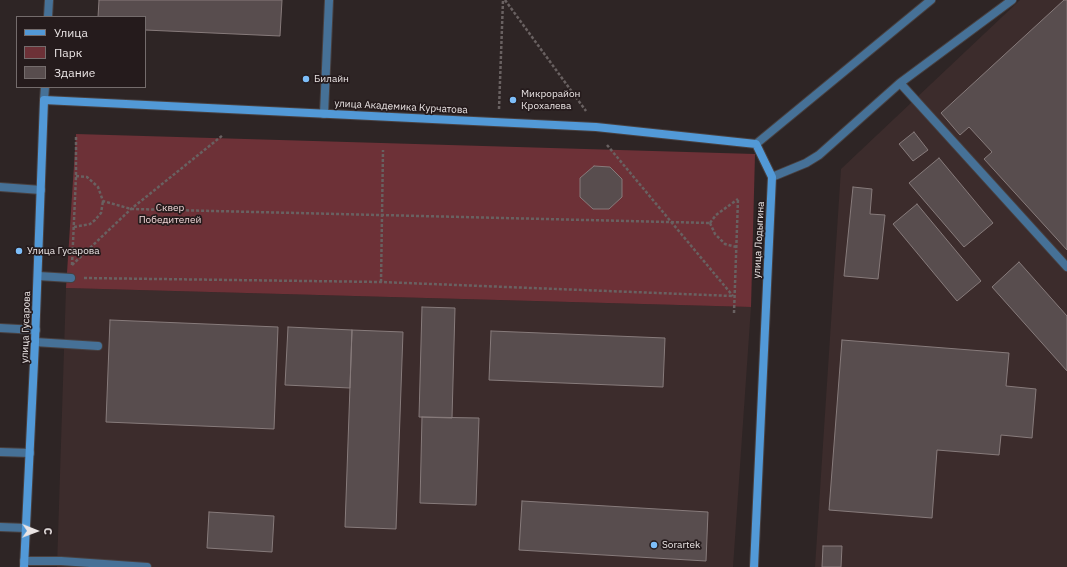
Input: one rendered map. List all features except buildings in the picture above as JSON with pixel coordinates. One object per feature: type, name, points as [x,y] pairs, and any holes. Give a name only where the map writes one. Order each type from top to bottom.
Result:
[{"type":"street","points":[[48,16],[49,0]]},
{"type":"street","points":[[324,114],[329,0]]},
{"type":"street","points":[[756,144],[931,0]]},
{"type":"street","points":[[772,177],[806,163],[819,154],[900,83],[1012,0]]},
{"type":"street","points":[[900,83],[1067,267]]},
{"type":"street","name":"улица Гусарова","points":[[24,564],[36,342],[45,88]]},
{"type":"street","name":"улица Академика Курчатова","points":[[44,100],[596,127],[756,144]]},
{"type":"street","name":"улица Лодыгина","points":[[754,567],[772,177],[756,144]]},
{"type":"street","points":[[0,188],[41,190]]},
{"type":"street","points":[[38,276],[71,278]]},
{"type":"street","points":[[0,328],[36,330]]},
{"type":"street","points":[[36,342],[98,346]]},
{"type":"street","points":[[0,452],[30,453]]},
{"type":"street","points":[[0,527],[26,528]]},
{"type":"street","points":[[24,564],[61,562],[147,567]]},
{"type":"path","points":[[499,103],[504,0]]},
{"type":"path","points":[[504,0],[586,111]]},
{"type":"path","points":[[72,266],[131,209],[223,135]]},
{"type":"path","points":[[76,137],[76,176],[71,278],[381,282],[733,296]]},
{"type":"path","points":[[607,146],[733,296]]},
{"type":"path","points":[[381,282],[383,150]]},
{"type":"path","points":[[74,227],[90,224],[95,220],[101,213],[103,201],[98,187],[87,177],[76,176]]},
{"type":"path","points":[[710,223],[716,215],[738,199],[733,296],[734,313]]},
{"type":"path","points":[[103,201],[131,209],[710,223]]},
{"type":"path","points":[[710,223],[715,234],[725,244],[736,247]]},
{"type":"shaded area","points":[[1020,0],[1067,0],[1067,567],[815,567],[841,169]]},
{"type":"shaded area","points":[[66,288],[751,307],[733,567],[57,567]]},
{"type":"green space","name":"Сквер Победителей","points":[[76,134],[755,154],[751,307],[66,288]]},
{"type":"place","name":"Билайн","points":[[306,79]]},
{"type":"place","name":"Микрорайон Крохалева","points":[[513,100]]},
{"type":"place","name":"Улица Гусарова","points":[[19,251]]},
{"type":"place","name":"Sorartek","points":[[654,545]]}]
